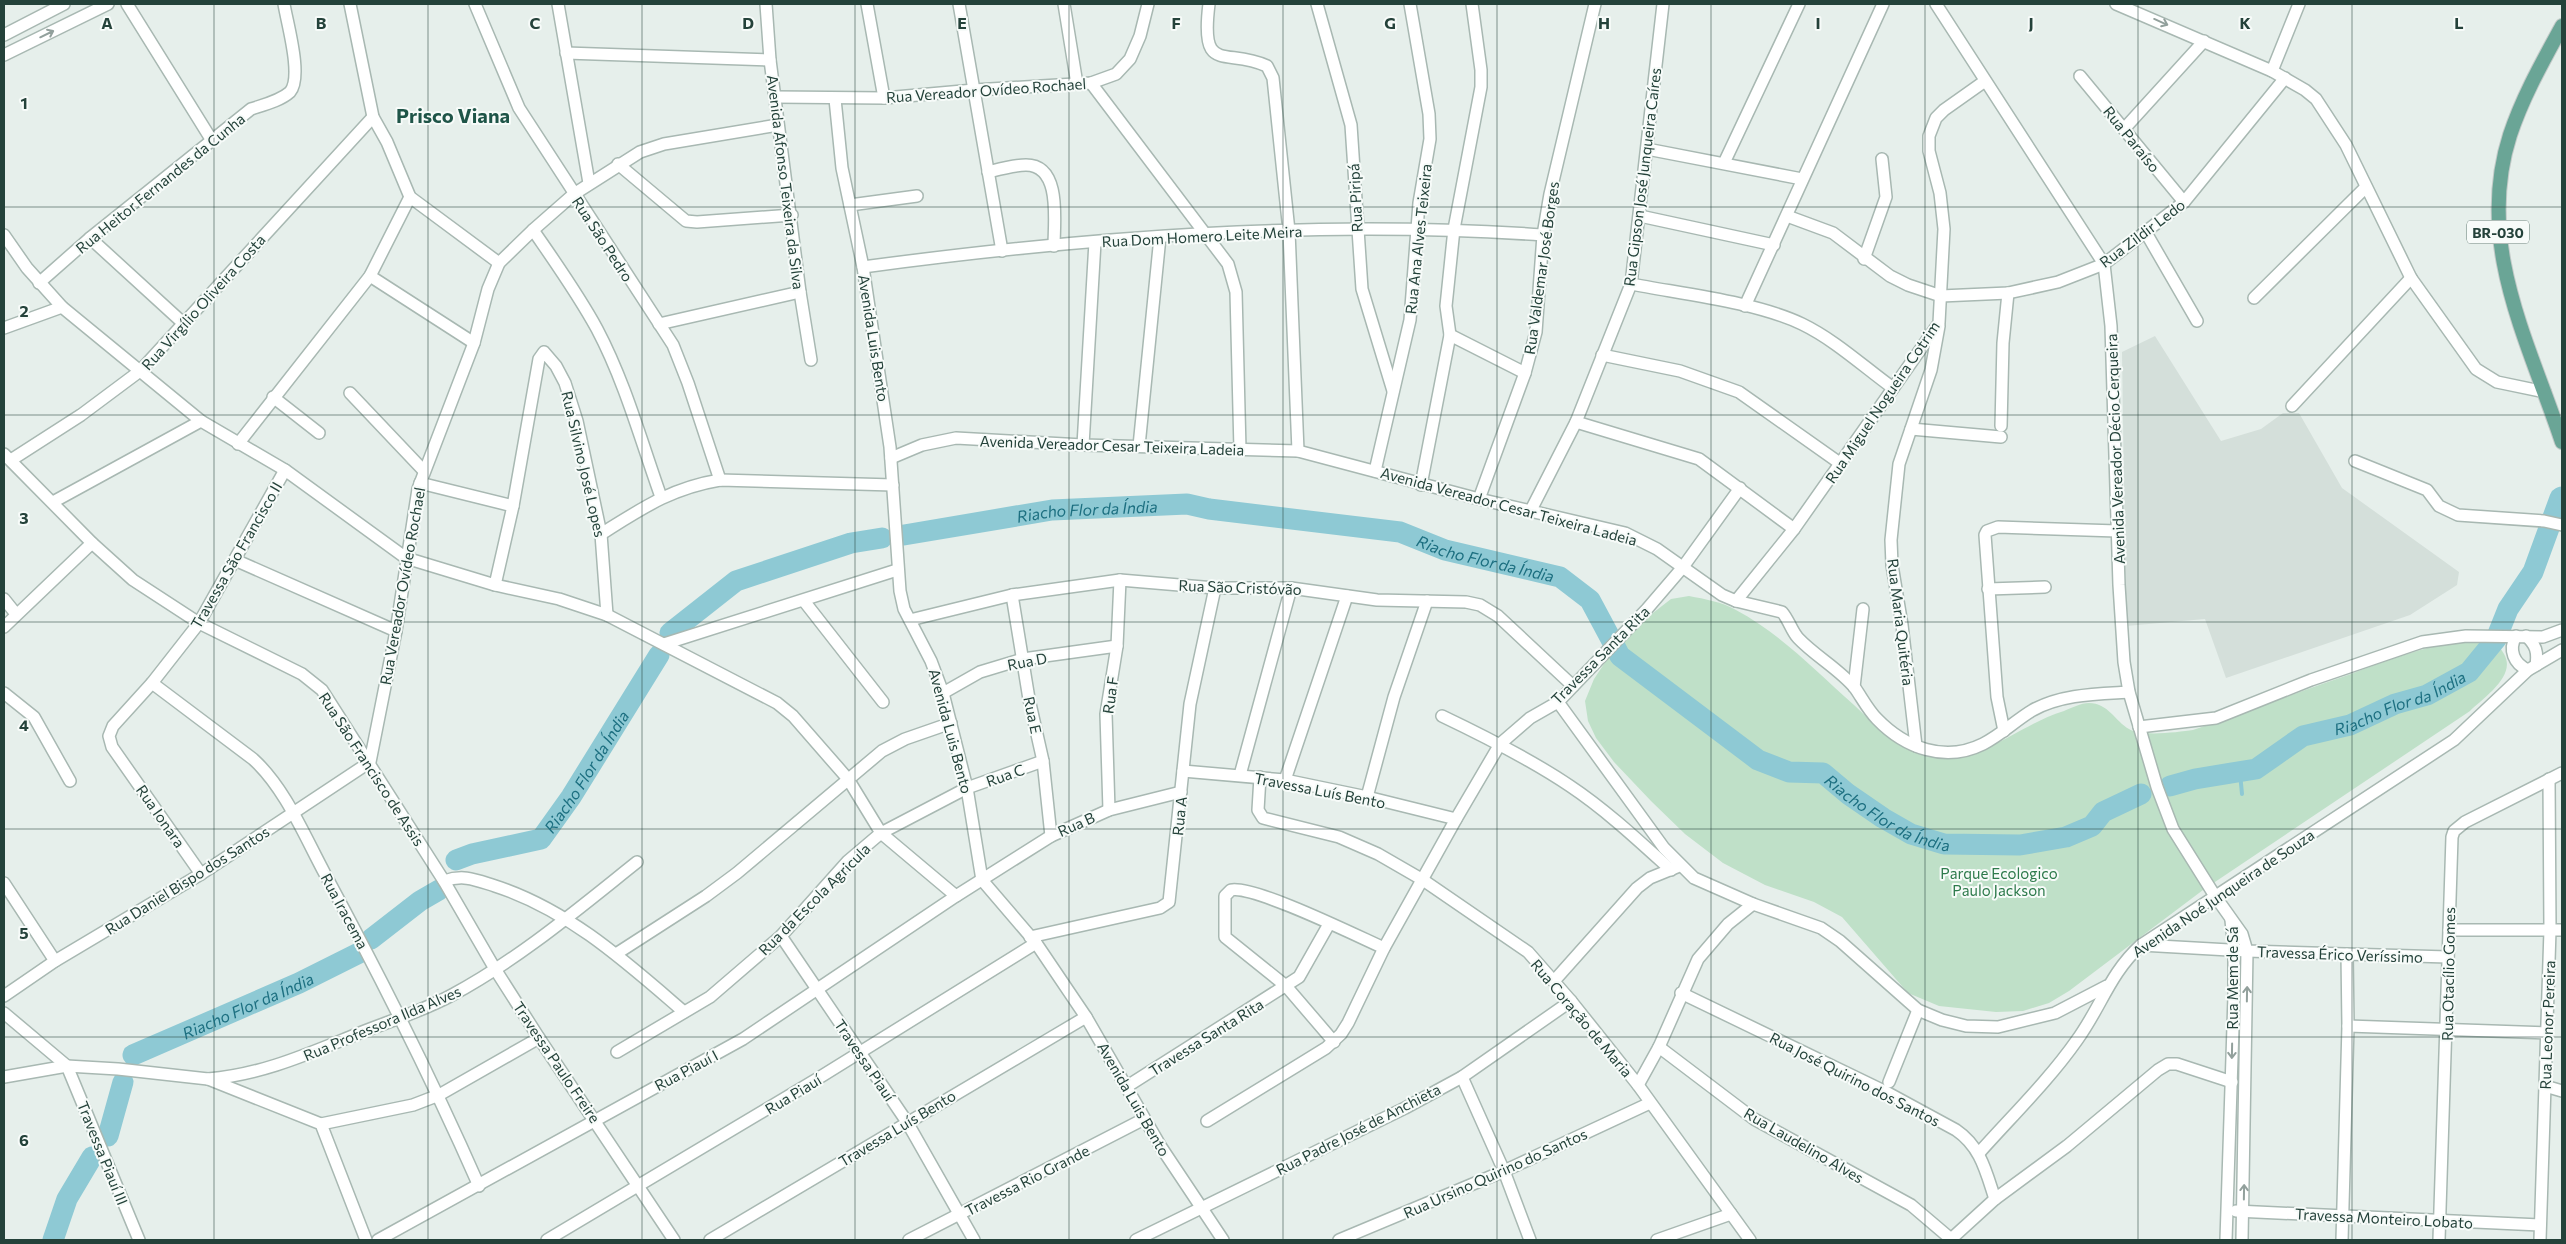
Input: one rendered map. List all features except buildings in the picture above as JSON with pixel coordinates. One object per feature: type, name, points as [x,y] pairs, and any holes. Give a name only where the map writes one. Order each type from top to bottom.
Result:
[{"type":"main road","name":"BR-030","points":[[2562,26],[2531,83],[2519,112],[2510,136],[2498,193],[2499,241],[2503,268],[2516,312],[2562,442]]},
{"type":"street","points":[[4,55],[108,4]]},
{"type":"street","points":[[127,4],[211,140]]},
{"type":"street","name":"Rua Heitor Fernandes da Cunha","points":[[40,283],[90,238],[250,109],[287,94],[295,84],[296,70],[284,4]]},
{"type":"street","points":[[350,4],[373,117],[387,142],[410,197],[499,263]]},
{"type":"street","name":"Rua São Pedro","points":[[475,4],[519,108],[659,324],[681,362],[720,480]]},
{"type":"street","points":[[558,4],[589,183]]},
{"type":"street","name":"Avenida Afonso Teixeira da Silva","points":[[766,4],[770,60],[778,125],[811,360]]},
{"type":"street","points":[[868,4],[884,98]]},
{"type":"street","points":[[960,4],[1002,251]]},
{"type":"street","points":[[1064,4],[1076,84]]},
{"type":"street","name":"Rua Vereador Ovídeo Rochael","points":[[775,98],[884,98],[1091,83],[1116,74],[1130,59],[1140,36],[1148,4]]},
{"type":"street","points":[[1209,4],[1207,34],[1213,51],[1224,58],[1263,64],[1271,70],[1289,231],[1298,451]]},
{"type":"street","name":"Rua Piripá","points":[[1317,4],[1351,125],[1356,231],[1362,290],[1393,393]]},
{"type":"street","name":"Rua Ana Alves Teixeira","points":[[1374,471],[1410,320],[1417,230],[1431,127],[1410,4]]},
{"type":"street","points":[[1421,485],[1450,334],[1446,306],[1454,229],[1481,87],[1482,70],[1472,4]]},
{"type":"street","name":"Rua Valdemar José Borges","points":[[1479,499],[1525,373],[1536,332],[1543,235],[1550,194],[1595,4]]},
{"type":"street","name":"Rua Gipson José Junqueira Caíres","points":[[1531,510],[1576,422],[1631,284],[1663,4]]},
{"type":"street","points":[[1724,163],[1799,4]]},
{"type":"street","points":[[1745,306],[1883,4]]},
{"type":"street","name":"Avenida Vereador Décio Cerqueira","points":[[1936,4],[2104,264],[2111,326],[2117,531],[2124,662],[2129,692],[2159,794],[2170,822],[2231,920]]},
{"type":"street","points":[[2116,4],[2272,71],[2305,90],[2325,110],[2346,145],[2411,278],[2481,373],[2497,382],[2545,392]]},
{"type":"street","points":[[2272,71],[2298,4]]},
{"type":"street","points":[[4,35],[59,5],[71,22]]},
{"type":"street","points":[[2124,129],[2204,41]]},
{"type":"street","points":[[566,53],[770,60]]},
{"type":"street","name":"Rua Paraíso","points":[[2080,76],[2184,202]]},
{"type":"street","name":"Rua Zildir Ledo","points":[[1787,216],[1826,229],[1838,236],[1864,258],[1908,285],[1941,296],[2008,293],[2058,282],[2104,264],[2184,202],[2285,78]]},
{"type":"street","name":"Rua Miguel Nogueira Cotrim","points":[[1736,601],[1794,529],[1939,323],[1944,229],[1940,193],[1929,151],[1929,136],[1936,118],[1944,110],[1985,81]]},
{"type":"street","points":[[1091,83],[1228,264],[1236,292],[1240,450]]},
{"type":"street","name":"Avenida Luis Bento","points":[[835,99],[842,168],[863,267],[892,458],[897,570],[902,599],[910,620],[931,661],[943,692],[968,788],[982,880],[1033,940],[1086,1017],[1144,1119],[1223,1240]]},
{"type":"street","name":"Rua Virgílio Oliveira Costa","points":[[7,457],[81,415],[140,371],[373,117]]},
{"type":"street","name":"Rua Vereador Ovídeo Rochael","points":[[370,762],[396,631],[406,558],[420,483],[474,343],[488,289],[499,263],[532,230],[574,194],[618,164],[640,152],[664,144],[778,125]]},
{"type":"street","points":[[1647,149],[1802,179]]},
{"type":"street","points":[[1864,258],[1886,197],[1882,159]]},
{"type":"street","points":[[618,164],[686,221],[697,222],[792,215]]},
{"type":"street","points":[[988,172],[1028,165],[1042,169],[1049,178],[1053,191],[1054,246]]},
{"type":"street","points":[[2254,298],[2366,187]]},
{"type":"street","points":[[850,205],[917,196]]},
{"type":"street","points":[[238,444],[273,397],[370,276],[410,197]]},
{"type":"street","points":[[1640,216],[1774,245]]},
{"type":"street","name":"Rua Dom Homero Leite Meira","points":[[863,267],[1095,242],[1205,234],[1454,229],[1543,235]]},
{"type":"street","points":[[532,230],[574,291],[597,330],[627,398],[661,497]]},
{"type":"street","points":[[2145,231],[2197,321]]},
{"type":"street","points":[[1139,446],[1160,237]]},
{"type":"street","points":[[90,238],[183,323]]},
{"type":"street","points":[[6,241],[62,307],[201,421],[285,470],[406,558],[495,585],[559,599],[607,615],[777,703],[793,716],[848,779],[881,833],[956,896]]},
{"type":"street","points":[[1083,446],[1095,242]]},
{"type":"street","points":[[370,276],[474,343]]},
{"type":"street","points":[[2292,406],[2411,278]]},
{"type":"street","points":[[1631,284],[1745,306],[1800,323],[1815,331],[1893,388]]},
{"type":"street","points":[[659,324],[800,292]]},
{"type":"street","points":[[1911,429],[2001,432],[2003,343],[2008,293]]},
{"type":"street","points":[[4,328],[62,307]]},
{"type":"street","name":"Rua Maria Quitéria","points":[[1916,746],[1902,625],[1892,565],[1891,540],[1900,464],[1931,370],[1939,323]]},
{"type":"street","points":[[1450,334],[1525,373]]},
{"type":"street","name":"Rua Silvino José Lopes","points":[[513,506],[539,359],[544,352],[556,366],[572,398],[601,534],[607,615]]},
{"type":"street","points":[[1602,355],[1680,371],[1739,392],[1841,464]]},
{"type":"street","points":[[350,393],[424,471]]},
{"type":"street","points":[[273,397],[319,433]]},
{"type":"street","points":[[53,502],[201,421]]},
{"type":"street","points":[[1576,422],[1699,459],[1794,529]]},
{"type":"street","name":"Avenida Vereador Cesar Teixeira Ladeia","points":[[892,458],[922,445],[956,438],[1083,446],[1298,451],[1421,485],[1625,533],[1644,541],[1722,595],[1736,601],[1782,612],[1799,638],[1854,687],[1883,724],[1900,738],[1916,746],[1936,752],[1961,752],[1984,743],[2004,732],[2032,710],[2051,702],[2075,696],[2129,692]]},
{"type":"street","name":"Rua São Francisco de Assis","points":[[7,457],[92,543],[133,580],[198,623],[312,681],[322,690],[370,762],[444,881]]},
{"type":"street","points":[[2355,461],[2427,490],[2439,506],[2458,515],[2544,521],[2562,526]]},
{"type":"street","name":"Travessa São Francisco II","points":[[120,759],[112,747],[110,732],[152,683],[198,623],[285,470]]},
{"type":"street","points":[[601,534],[661,497],[720,480],[894,485]]},
{"type":"street","points":[[420,483],[513,506],[495,585]]},
{"type":"street","name":"Travessa Santa Rita","points":[[1207,1121],[1334,1042],[1352,1014],[1384,948],[1500,744],[1530,718],[1558,702],[1573,686],[1683,567],[1740,488]]},
{"type":"street","points":[[2004,732],[1997,698],[1984,535],[1991,528],[2117,531]]},
{"type":"street","points":[[4,627],[92,543]]},
{"type":"street","points":[[235,560],[396,631]]},
{"type":"street","points":[[664,644],[897,570]]},
{"type":"street","name":"Rua São Cristóvão","points":[[910,620],[1012,595],[1120,580],[1215,588],[1291,588],[1347,596],[1466,602],[1498,616],[1573,686]]},
{"type":"street","name":"Rua F","points":[[1109,810],[1106,714],[1117,646],[1120,580]]},
{"type":"street","points":[[1988,589],[2045,587]]},
{"type":"street","name":"Rua A","points":[[1033,940],[1167,904],[1171,897],[1193,686],[1215,588]]},
{"type":"street","points":[[1240,775],[1291,588]]},
{"type":"street","name":"Rua E","points":[[1012,595],[1029,699],[1043,761],[1051,836]]},
{"type":"street","points":[[1285,780],[1347,596]]},
{"type":"street","points":[[4,599],[16,614]]},
{"type":"street","points":[[804,601],[884,702]]},
{"type":"street","points":[[1367,797],[1394,697],[1427,601]]},
{"type":"street","points":[[1854,687],[1863,608]]},
{"type":"street","points":[[2139,727],[2216,718],[2311,680],[2422,642],[2466,636],[2543,637],[2562,630]]},
{"type":"street","points":[[2521,636],[2533,642],[2538,653],[2532,668],[2518,665],[2514,658],[2512,645],[2521,636]]},
{"type":"street","name":"Rua D","points":[[943,692],[980,672],[1023,660],[1117,646]]},
{"type":"street","name":"Avenida Noé Junqueira de Souza","points":[[1558,702],[1676,868],[1708,886],[1821,928],[1840,941],[1918,1010],[1942,1020],[1966,1026],[1998,1027],[2055,1013],[2107,986],[2125,959],[2141,945],[2454,740],[2532,668],[2562,650]]},
{"type":"street","name":"Rua Iracema","points":[[152,683],[261,766],[292,814],[366,949],[399,1018],[439,1094],[478,1186]]},
{"type":"street","points":[[4,693],[34,717],[70,781]]},
{"type":"street","points":[[1442,716],[1500,744],[1571,786],[1676,868]]},
{"type":"street","points":[[616,954],[706,896],[894,743],[951,723]]},
{"type":"street","name":"Rua Ionara","points":[[120,759],[201,874]]},
{"type":"street","name":"Rua C","points":[[968,788],[1043,761]]},
{"type":"street","name":"Rua Daniel Bispo dos Santos","points":[[4,996],[55,961],[201,874],[370,762]]},
{"type":"street","name":"Travessa Luís Bento","points":[[1183,771],[1285,780],[1367,797],[1456,819]]},
{"type":"street","name":"Rua Otacílio Gomes","points":[[2439,1240],[2447,1031],[2450,848],[2454,831],[2465,822],[2562,773]]},
{"type":"street","name":"Rua Coração de Maria","points":[[1260,777],[1258,810],[1263,818],[1339,837],[1378,854],[1423,880],[1514,941],[1554,981],[1638,1085],[1750,1240]]},
{"type":"street","name":"Rua Leonor Pereira","points":[[2540,1240],[2550,930],[2549,780]]},
{"type":"street","name":"Rua da Escola Agricula","points":[[617,1052],[710,997],[781,936],[848,861],[881,833],[968,788]]},
{"type":"street","name":"Rua B","points":[[982,880],[1051,836],[1109,810],[1181,792]]},
{"type":"street","name":"Rua Professora Ilda Alves","points":[[208,1079],[223,1078],[290,1062],[451,996],[496,969],[566,919],[637,862]]},
{"type":"street","points":[[1554,981],[1637,888],[1650,878],[1676,868]]},
{"type":"street","points":[[444,881],[458,876],[517,893],[566,919],[616,954],[684,1012]]},
{"type":"street","name":"Rua Piauí I","points":[[378,1240],[743,1039],[982,880]]},
{"type":"street","name":"Travessa Paulo Freire","points":[[444,881],[539,1038],[595,1119],[674,1240]]},
{"type":"street","points":[[4,883],[55,961]]},
{"type":"street","points":[[1334,1042],[1286,986],[1225,937],[1225,896],[1231,890],[1246,890],[1384,948]]},
{"type":"street","points":[[1638,1085],[1659,1047],[1681,993],[1698,959],[1728,924],[1753,904]]},
{"type":"street","name":"Rua Mem de Sá","points":[[2226,1240],[2232,1085],[2234,950],[2231,920]]},
{"type":"street","name":"Rua Mem de Sá","points":[[2231,920],[2242,934],[2247,951],[2242,1240]]},
{"type":"street","name":"Travessa Santa Rita","points":[[1126,1087],[1299,978],[1329,924]]},
{"type":"street","points":[[2449,930],[2562,930]]},
{"type":"street","name":"Travessa Piauí","points":[[781,936],[907,1122],[974,1240]]},
{"type":"street","name":"Rua Piauí","points":[[547,1240],[640,1187],[860,1052],[1033,940]]},
{"type":"street","name":"Travessa Érico Veríssimo","points":[[2141,945],[2247,951],[2448,957]]},
{"type":"street","points":[[2342,1240],[2348,1026],[2347,954]]},
{"type":"street","points":[[1979,1153],[2039,1087],[2076,1042],[2099,1005],[2107,986]]},
{"type":"street","name":"Rua José Quirino dos Santos","points":[[1681,993],[1909,1104],[1964,1136],[1979,1153],[1990,1178],[1995,1198]]},
{"type":"street","name":"Rua Padre José de Anchieta","points":[[1136,1240],[1405,1108],[1462,1076],[1571,1001]]},
{"type":"street","points":[[1889,1082],[1918,1010]]},
{"type":"street","points":[[4,1013],[67,1066]]},
{"type":"street","name":"Travessa Luís Bento","points":[[710,1240],[1086,1017]]},
{"type":"street","points":[[2348,1026],[2546,1033]]},
{"type":"street","points":[[4,1076],[67,1066],[118,1068],[208,1079],[321,1124],[376,1114],[413,1104],[439,1094],[539,1038]]},
{"type":"street","name":"Rua Laudelino Alves","points":[[1659,1047],[1754,1119],[1911,1205],[1950,1240],[1995,1198],[2027,1177],[2117,1106],[2158,1070],[2168,1064],[2177,1064],[2232,1085]]},
{"type":"street","name":"Travessa Piauí III","points":[[67,1066],[139,1240]]},
{"type":"street","points":[[1462,1076],[1504,1171],[1530,1240]]},
{"type":"street","points":[[2232,1085],[2246,1090]]},
{"type":"street","points":[[2545,1086],[2562,1091]]},
{"type":"street","name":"Rua Ursino Quirino do Santos","points":[[1339,1240],[1504,1171],[1650,1103]]},
{"type":"street","name":"Travessa Rio Grande","points":[[909,1240],[1144,1119]]},
{"type":"street","points":[[321,1124],[366,1240]]},
{"type":"street","name":"Travessa Monteiro Lobato","points":[[2227,1210],[2540,1225]]},
{"type":"street","points":[[1657,1240],[1731,1214]]},
{"type":"street","points":[[2214,1240],[2226,1240]]},
{"type":"shaded area","points":[[2155,336],[2221,441],[2261,429],[2283,413],[2299,413],[2342,488],[2459,572],[2457,585],[2410,615],[2226,678],[2205,619],[2126,626],[2122,352]]},
{"type":"green space","name":"Parque Ecologico Paulo Jackson","points":[[1689,596],[1725,605],[1768,630],[1798,654],[1887,736],[1909,750],[1931,757],[1952,758],[1971,754],[2044,719],[2086,703],[2101,706],[2124,726],[2142,733],[2193,730],[2401,656],[2460,641],[2477,640],[2493,642],[2502,650],[2507,662],[2506,670],[2497,686],[2470,711],[2203,890],[2069,991],[2049,1003],[2023,1011],[1996,1012],[1939,1006],[1908,993],[1842,917],[1814,902],[1765,885],[1723,863],[1685,834],[1614,762],[1596,738],[1588,721],[1585,701],[1594,679],[1622,637],[1671,599]]},
{"type":"waterway","name":"Riacho Flor da Índia","points":[[2170,786],[2195,779],[2256,769],[2303,736],[2350,725],[2395,704],[2427,695],[2469,672],[2496,639],[2508,609],[2533,572],[2560,498],[2562,497]]},
{"type":"waterway","name":"Riacho Flor da Índia","points":[[904,535],[1052,510],[1187,504],[1209,509],[1400,532],[1445,550],[1560,577],[1590,600],[1620,656],[1758,760],[1789,772],[1823,773],[1848,794],[1883,818],[1911,834],[1944,844],[2020,845],[2066,837],[2092,826],[2103,812],[2141,794]]},
{"type":"waterway","name":"Riacho Flor da Índia","points":[[670,633],[736,581],[851,543],[882,538]]},
{"type":"waterway","name":"Riacho Flor da Índia","points":[[456,860],[472,854],[541,839],[571,797],[659,655]]},
{"type":"waterway","points":[[2240,773],[2242,794]]},
{"type":"waterway","name":"Riacho Flor da Índia","points":[[371,939],[420,901],[439,890]]},
{"type":"waterway","name":"Riacho Flor da Índia","points":[[133,1055],[299,983],[361,952]]},
{"type":"waterway","name":"Riacho Flor da Índia","points":[[108,1136],[123,1082]]},
{"type":"waterway","name":"Riacho Flor da Índia","points":[[53,1240],[67,1199],[92,1157]]},
{"type":"district","name":"Prisco Viana","points":[[453,115]]}]
